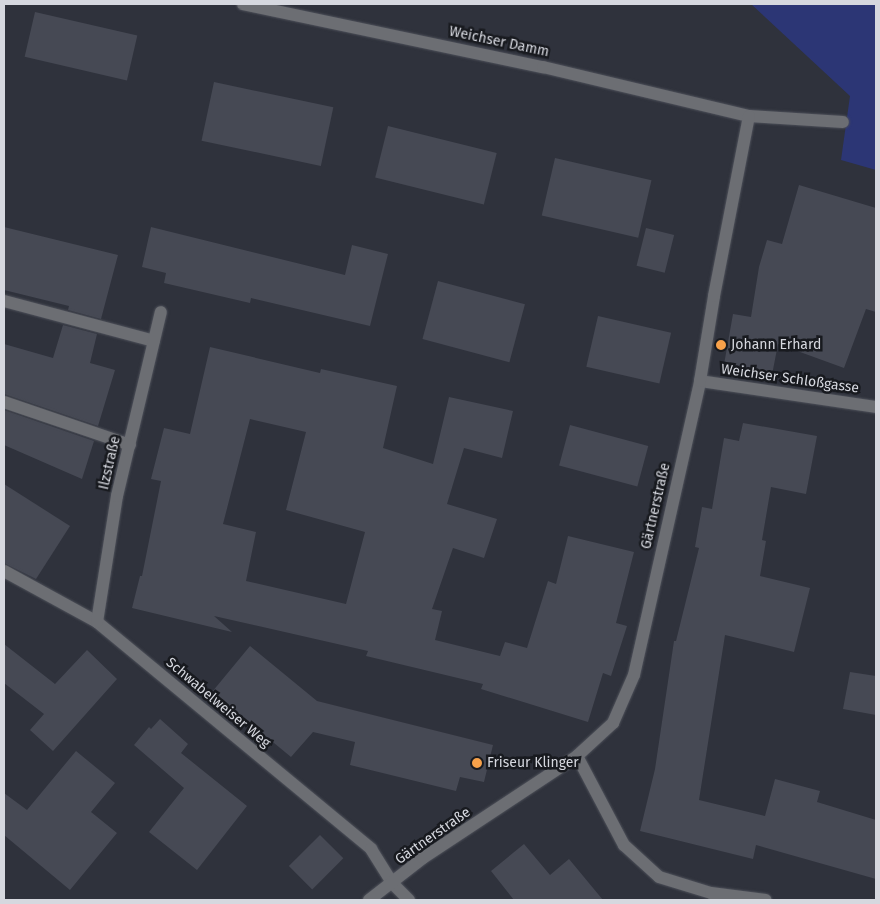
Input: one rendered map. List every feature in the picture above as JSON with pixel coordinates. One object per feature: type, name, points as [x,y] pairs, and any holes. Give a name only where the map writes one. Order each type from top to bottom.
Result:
[{"type":"street","name":"Weichser Damm","points":[[242,4],[543,67],[749,116]]},
{"type":"street","points":[[749,116],[843,122]]},
{"type":"street","name":"Gärtnerstraße","points":[[369,900],[423,858],[577,756],[613,723],[634,675],[700,381],[714,296],[749,116]]},
{"type":"street","points":[[4,300],[154,340]]},
{"type":"street","name":"Ilzstraße","points":[[97,622],[117,496],[161,312]]},
{"type":"street","name":"Weichser Schloßgasse","points":[[700,381],[876,407]]},
{"type":"street","points":[[4,402],[130,445]]},
{"type":"street","name":"Schwabelweiser Weg","points":[[4,571],[97,622],[370,849],[392,883],[408,900]]},
{"type":"street","points":[[577,756],[624,845],[658,877],[711,893],[766,900]]},
{"type":"shaded area","points":[[751,4],[876,4],[876,170],[841,160],[850,96]]},
{"type":"building","points":[[35,12],[137,36],[127,80],[25,57]]},
{"type":"building","points":[[214,82],[333,107],[321,166],[202,141]]},
{"type":"building","points":[[388,126],[497,153],[484,205],[375,177]]},
{"type":"building","points":[[555,158],[651,180],[638,238],[542,215]]},
{"type":"building","points":[[799,185],[876,208],[876,312],[866,309],[844,368],[778,344],[771,380],[723,370],[733,314],[751,317],[759,267],[767,240],[782,244]]},
{"type":"building","points":[[4,227],[118,255],[101,319],[68,310],[69,306],[4,290]]},
{"type":"building","points":[[151,227],[345,275],[352,245],[388,254],[370,326],[251,298],[250,303],[164,283],[166,273],[142,267]]},
{"type":"building","points":[[646,228],[674,235],[665,273],[637,266]]},
{"type":"building","points":[[438,281],[525,304],[509,362],[422,339]]},
{"type":"building","points":[[598,316],[671,333],[659,384],[586,367]]},
{"type":"building","points":[[63,325],[97,334],[90,363],[115,370],[98,426],[4,394],[4,344],[53,358]]},
{"type":"building","points":[[210,347],[320,373],[321,369],[397,386],[383,448],[433,464],[449,397],[513,411],[502,458],[464,448],[447,504],[497,519],[484,558],[453,548],[432,609],[442,611],[435,640],[500,656],[505,642],[527,648],[548,581],[556,584],[568,536],[634,552],[616,623],[627,626],[611,676],[603,673],[588,722],[481,689],[483,684],[366,656],[368,651],[214,616],[232,632],[132,608],[140,576],[142,576],[161,481],[151,479],[164,428],[190,434]],"holes":[[[250,419],[306,432],[286,510],[365,532],[346,604],[246,581],[256,532],[223,524]]]},
{"type":"building","points":[[4,410],[94,441],[82,479],[4,445]]},
{"type":"building","points":[[743,423],[817,436],[806,494],[771,487],[762,540],[766,541],[760,576],[810,588],[794,652],[725,635],[699,800],[765,816],[775,779],[820,791],[817,802],[876,820],[876,879],[756,845],[753,859],[640,831],[655,769],[674,641],[676,641],[699,548],[695,547],[702,507],[712,509],[724,438],[739,441]]},
{"type":"building","points":[[570,425],[648,446],[637,487],[559,466]]},
{"type":"building","points":[[4,484],[70,526],[36,579],[4,563]]},
{"type":"building","points":[[4,644],[55,684],[87,650],[117,679],[53,751],[30,730],[44,714],[4,683]]},
{"type":"building","points":[[250,646],[317,701],[493,745],[484,782],[460,777],[456,791],[350,765],[355,742],[313,732],[291,757],[212,692]]},
{"type":"building","points":[[850,672],[876,676],[876,715],[843,709]]},
{"type":"building","points":[[160,719],[188,744],[181,753],[247,806],[197,870],[149,832],[184,788],[134,745],[149,727],[151,729]]},
{"type":"building","points":[[76,751],[115,783],[91,812],[117,833],[70,890],[4,835],[4,793],[27,810]]},
{"type":"building","points":[[320,835],[343,858],[312,889],[289,866]]},
{"type":"building","points":[[524,844],[550,875],[569,859],[603,900],[514,900],[491,871]]},
{"type":"place","name":"Johann Erhard","points":[[721,345]]},
{"type":"place","name":"Friseur Klinger","points":[[477,763]]}]
